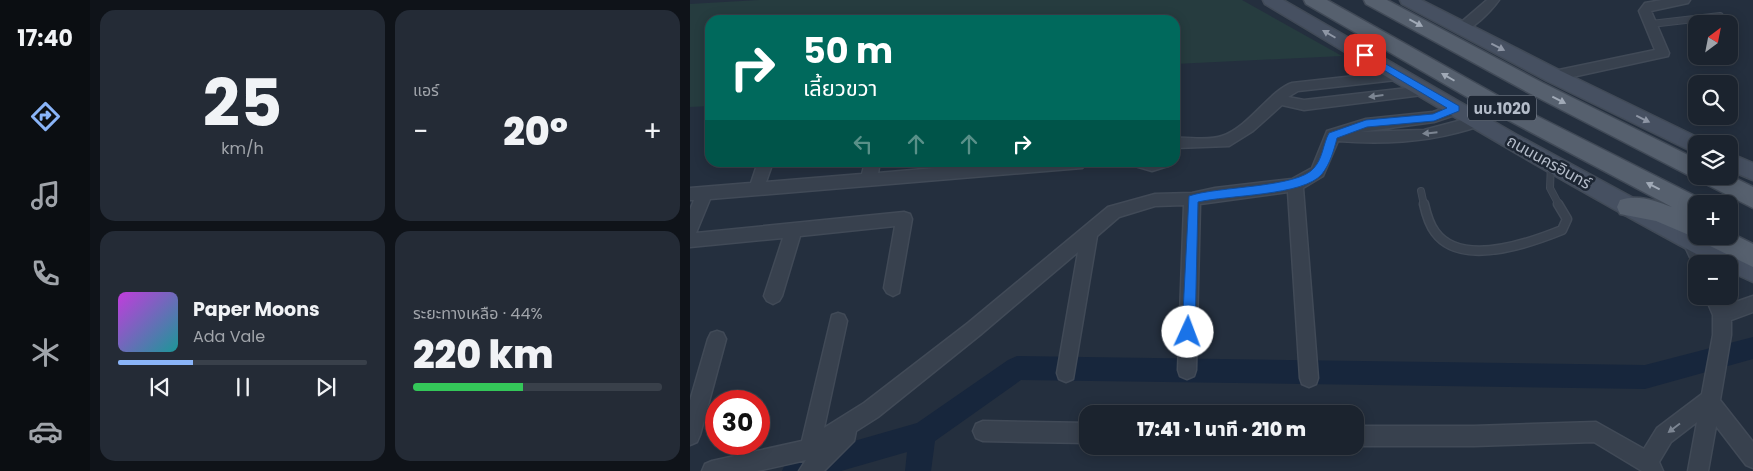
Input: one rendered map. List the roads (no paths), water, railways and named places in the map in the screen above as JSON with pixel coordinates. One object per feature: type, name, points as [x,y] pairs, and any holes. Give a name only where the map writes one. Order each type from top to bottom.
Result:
[{"type":"main road","name":"ถนนนครอินทร์","points":[[1271,0],[1456,109],[1629,207]]},
{"type":"main road","name":"ถนนนครอินทร์","points":[[1313,0],[1500,107],[1688,204]]},
{"type":"main road","name":"นบ.1020","points":[[1373,0],[1536,88],[1688,165]]},
{"type":"main road","points":[[1408,0],[1554,76],[1688,141]]},
{"type":"main road","points":[[1738,165],[1753,172]]},
{"type":"main road","points":[[1728,185],[1753,198]]},
{"type":"main road","points":[[1629,207],[1646,208],[1664,213],[1688,228]]},
{"type":"main road","points":[[1738,230],[1753,238]]},
{"type":"main road","points":[[1714,245],[1753,272]]},
{"type":"main road","points":[[1725,245],[1753,256]]},
{"type":"street","points":[[1462,28],[1486,9],[1493,0]]},
{"type":"street","points":[[1554,76],[1663,53],[1645,11],[1649,6],[1684,0]]},
{"type":"street","points":[[1180,143],[1224,142],[1248,127],[1279,100],[1286,90],[1297,86],[1400,76]]},
{"type":"street","points":[[1279,100],[1304,105],[1425,91]]},
{"type":"street","points":[[1332,135],[1366,124],[1434,117],[1456,109]]},
{"type":"street","points":[[1332,135],[1377,139],[1454,130],[1477,121]]},
{"type":"street","points":[[809,471],[871,410],[1114,212],[1155,200],[1192,199],[1215,194],[1295,185],[1318,172],[1328,151],[1332,135]]},
{"type":"street","points":[[756,189],[764,167]]},
{"type":"street","points":[[868,180],[871,167]]},
{"type":"street","points":[[690,228],[698,194],[868,180],[977,167]]},
{"type":"street","points":[[1295,185],[1309,378]]},
{"type":"street","points":[[1187,370],[1192,199]]},
{"type":"street","points":[[690,240],[904,219],[893,288]]},
{"type":"street","points":[[773,296],[794,229]]},
{"type":"street","points":[[1066,372],[1088,235]]},
{"type":"street","points":[[1722,315],[1753,304]]},
{"type":"street","points":[[1698,471],[1722,335],[1722,315],[1718,305]]},
{"type":"street","points":[[810,449],[838,321]]},
{"type":"street","points":[[690,435],[717,339]]},
{"type":"street","points":[[1709,402],[1753,458]]},
{"type":"street","points":[[1364,436],[1474,436],[1596,432],[1650,466],[1664,436],[1709,402]]},
{"type":"street","points":[[712,471],[810,449],[871,410]]},
{"type":"street","points":[[983,431],[1079,433]]},
{"type":"lane","points":[[1651,24],[1688,20]]},
{"type":"lane","points":[[1421,191],[1430,222],[1439,237],[1455,247],[1475,252],[1500,250],[1562,230],[1567,219],[1551,194],[1548,181],[1552,163]]},
{"type":"waterway","points":[[923,434],[1017,368],[1645,377],[1753,348]]},
{"type":"waterway","points":[[795,471],[923,434]]},
{"type":"waterway","points":[[918,471],[923,434]]}]
